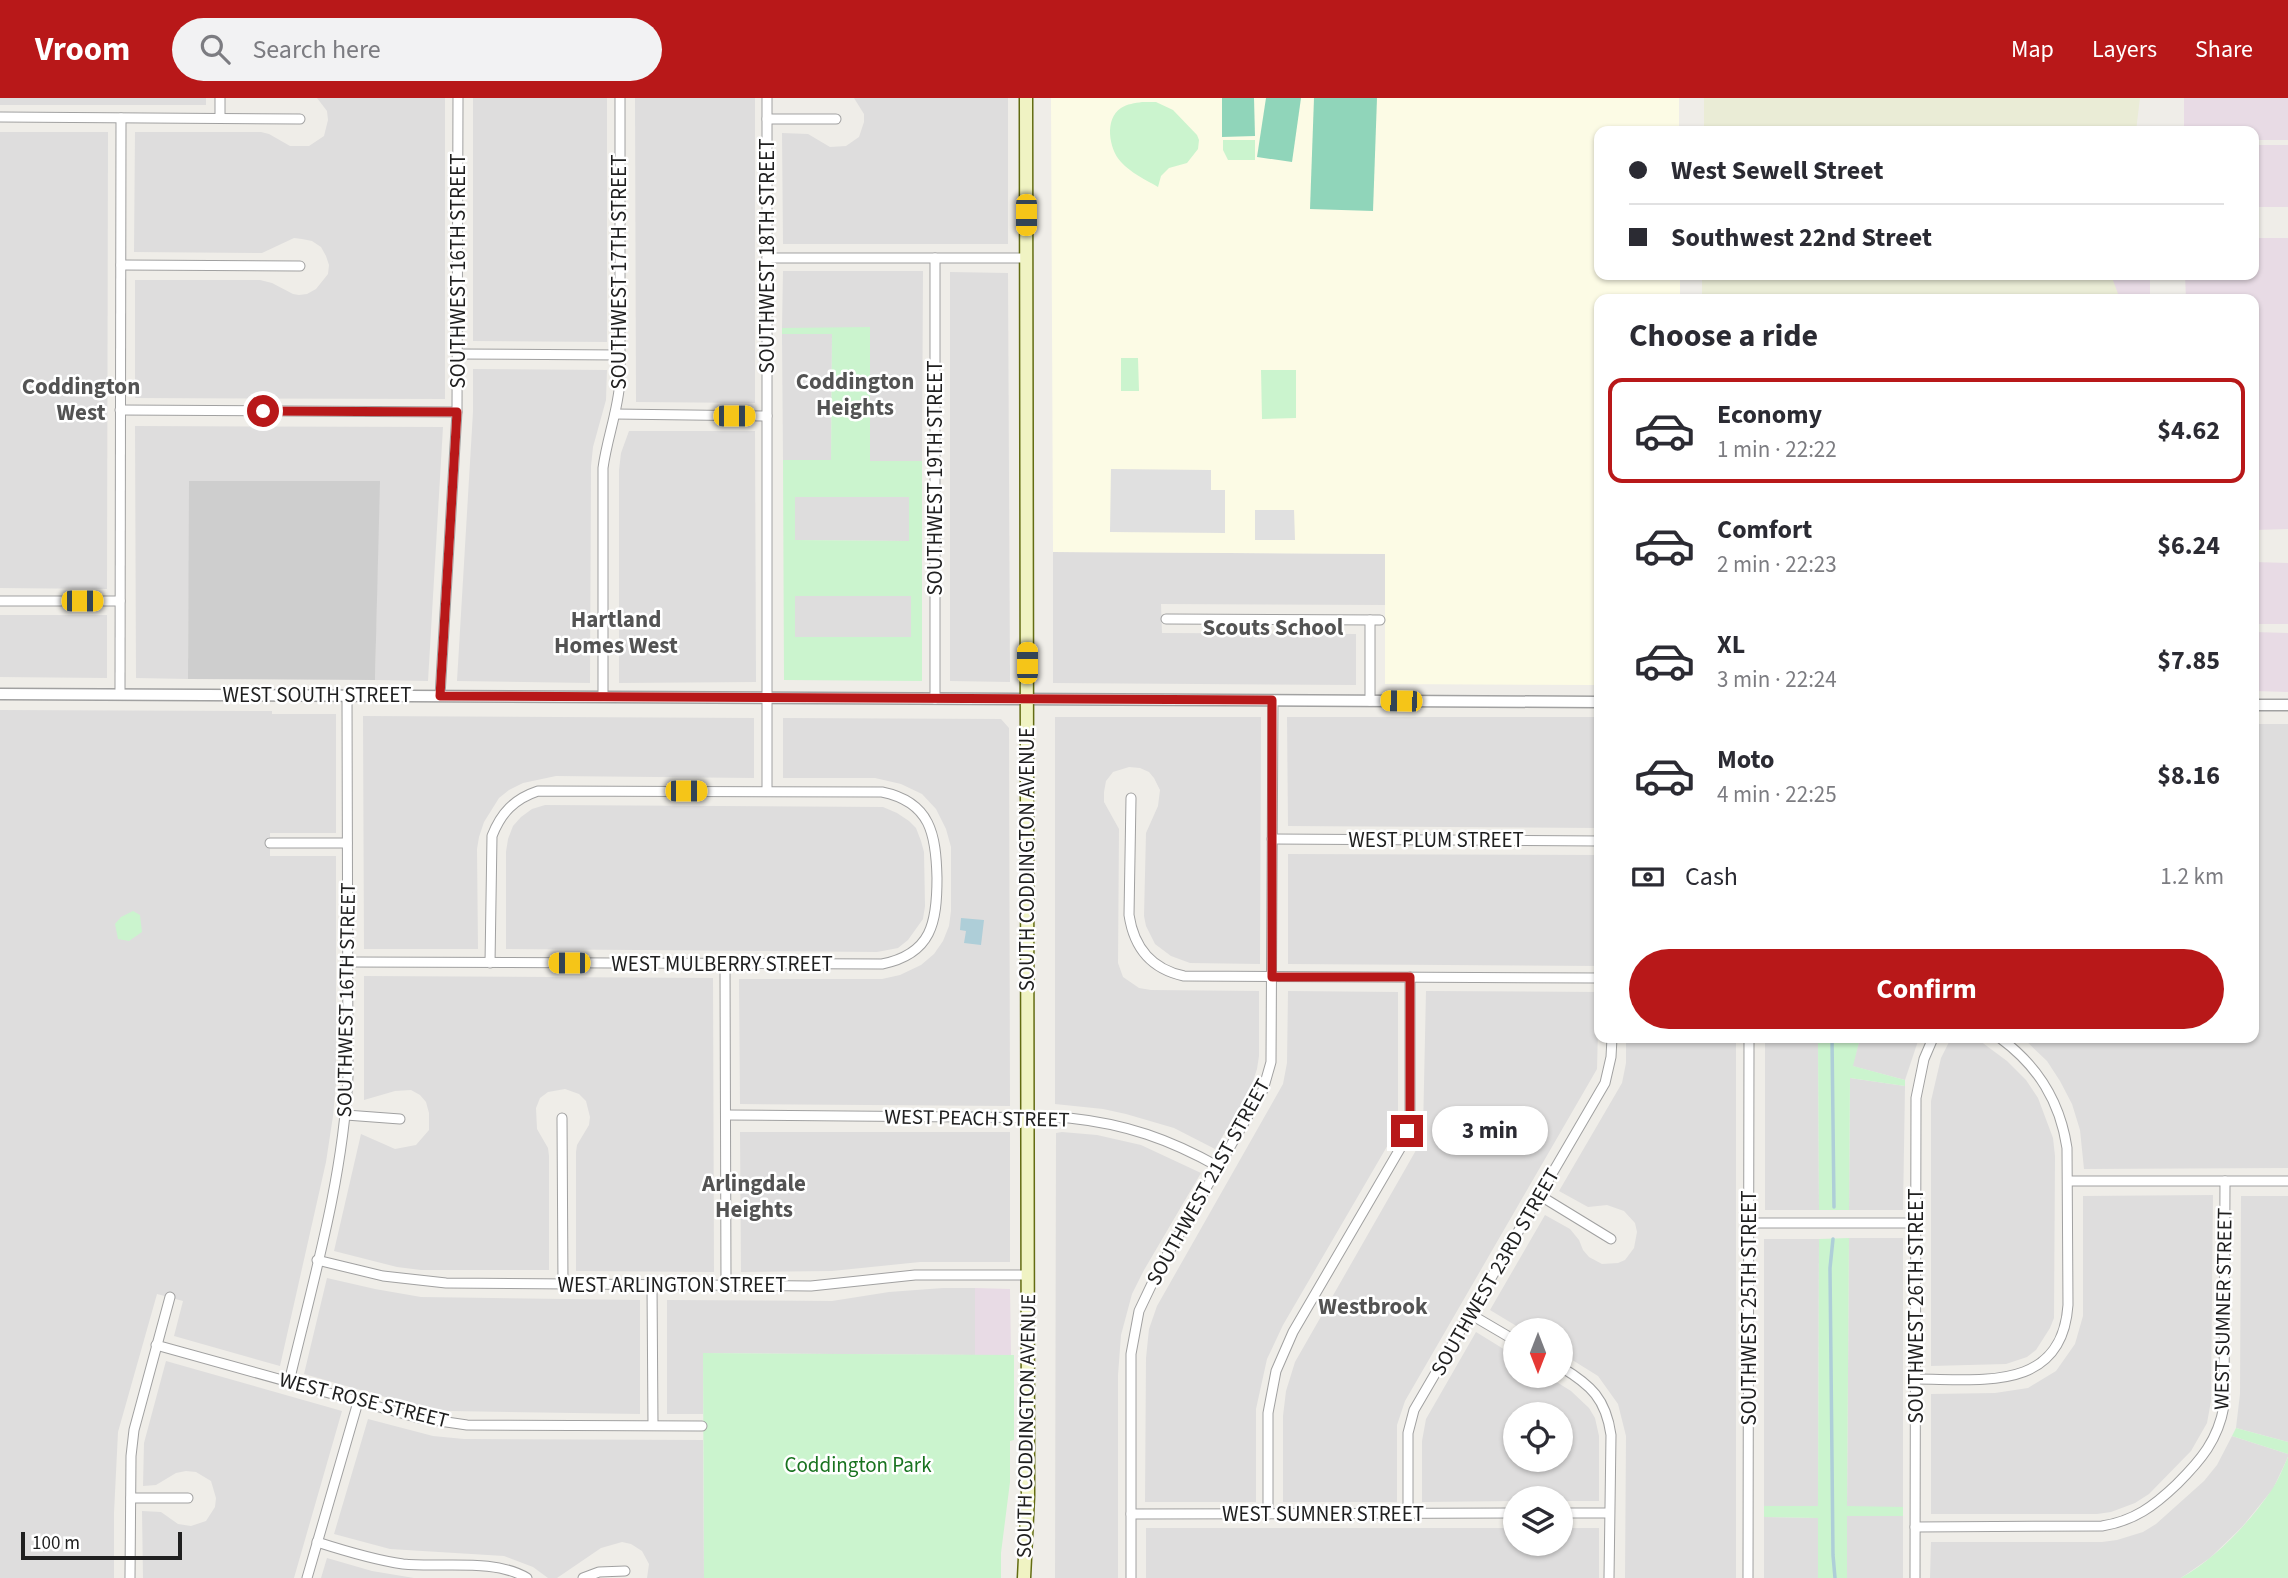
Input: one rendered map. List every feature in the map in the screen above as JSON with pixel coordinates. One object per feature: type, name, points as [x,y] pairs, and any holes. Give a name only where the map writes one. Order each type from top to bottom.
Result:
[{"type":"main road","name":"SOUTH CODDINGTON AVENUE","points":[[1024,1578],[1028,1496],[1026,98]]},
{"type":"street","points":[[220,98],[220,118]]},
{"type":"street","name":"SOUTHWEST 16TH STREET","points":[[440,696],[457,412],[458,98]]},
{"type":"street","name":"SOUTHWEST 17TH STREET","points":[[603,697],[603,468],[618,401],[620,355],[620,98]]},
{"type":"street","name":"SOUTHWEST 18TH STREET","points":[[767,98],[767,791]]},
{"type":"street","points":[[0,117],[300,119]]},
{"type":"street","points":[[120,694],[121,118]]},
{"type":"street","points":[[767,119],[836,119]]},
{"type":"street","points":[[767,258],[1026,258]]},
{"type":"street","name":"SOUTHWEST 19TH STREET","points":[[935,258],[935,699]]},
{"type":"street","points":[[121,265],[300,266]]},
{"type":"street","points":[[458,355],[620,355]]},
{"type":"street","points":[[120,410],[457,412]]},
{"type":"street","points":[[615,414],[767,416]]},
{"type":"street","points":[[0,601],[120,601]]},
{"type":"street","points":[[1166,619],[1380,620]]},
{"type":"street","points":[[1370,620],[1370,701]]},
{"type":"street","name":"WEST SOUTH STREET","points":[[0,694],[1594,702]]},
{"type":"street","name":"SOUTHWEST 16TH STREET","points":[[289,1382],[339,1167],[346,1115],[347,696]]},
{"type":"street","name":"SOUTHWEST 21ST STREET","points":[[1131,1578],[1131,1353],[1134,1331],[1148,1289],[1263,1090],[1271,1062],[1272,700]]},
{"type":"street","points":[[2259,705],[2288,705]]},
{"type":"street","points":[[490,963],[490,845],[497,823],[513,803],[526,795],[552,790],[767,791]]},
{"type":"street","name":"WEST MULBERRY STREET","points":[[348,962],[882,964],[905,957],[922,944],[930,931],[937,909],[936,848],[930,825],[913,804],[901,797],[882,792],[767,791]]},
{"type":"street","points":[[1131,798],[1129,915],[1136,943],[1149,965],[1184,976],[1594,978]]},
{"type":"street","name":"WEST PLUM STREET","points":[[1272,839],[1594,841]]},
{"type":"street","points":[[270,843],[347,843]]},
{"type":"street","points":[[725,964],[726,1285]]},
{"type":"street","points":[[1268,1514],[1268,1413],[1276,1371],[1293,1332],[1401,1147],[1407,1131],[1410,1115],[1410,977]]},
{"type":"street","name":"SOUTHWEST 23RD STREET","points":[[1408,1514],[1410,1423],[1420,1398],[1605,1083],[1612,1043]]},
{"type":"street","name":"SOUTHWEST 25TH STREET","points":[[1748,1578],[1749,1043]]},
{"type":"street","name":"SOUTHWEST 26TH STREET","points":[[1915,1578],[1916,1098],[1924,1059],[1931,1043]]},
{"type":"street","points":[[1916,1378],[2011,1377],[2038,1364],[2053,1349],[2060,1339],[2068,1315],[2068,1181],[2064,1128],[2050,1092],[2037,1072],[2006,1043]]},
{"type":"street","points":[[346,1115],[400,1119]]},
{"type":"street","name":"WEST PEACH STREET","points":[[726,1115],[1079,1119],[1133,1129],[1181,1147],[1219,1167]]},
{"type":"street","points":[[562,1118],[563,1284]]},
{"type":"street","points":[[2068,1181],[2288,1181]]},
{"type":"street","name":"WEST SUMNER STREET","points":[[1915,1527],[2114,1525],[2130,1520],[2155,1505],[2196,1465],[2214,1439],[2224,1406],[2225,1181]]},
{"type":"street","points":[[1539,1195],[1611,1239]]},
{"type":"street","points":[[1749,1223],[1916,1223]]},
{"type":"street","name":"WEST ARLINGTON STREET","points":[[317,1260],[383,1276],[446,1283],[811,1286],[950,1274],[1028,1275]]},
{"type":"street","points":[[652,1285],[653,1425]]},
{"type":"street","points":[[130,1578],[134,1430],[170,1297]]},
{"type":"street","points":[[1470,1314],[1503,1333]]},
{"type":"street","name":"WEST ROSE STREET","points":[[156,1345],[358,1402],[419,1418],[455,1424],[702,1426]]},
{"type":"street","points":[[1573,1375],[1590,1387],[1605,1409],[1611,1435],[1609,1578]]},
{"type":"street","points":[[307,1578],[358,1402]]},
{"type":"street","points":[[131,1497],[188,1498]]},
{"type":"street","name":"WEST SUMNER STREET","points":[[1131,1514],[1503,1513]]},
{"type":"street","points":[[1573,1513],[1609,1513]]},
{"type":"street","points":[[317,1542],[371,1558],[400,1563],[492,1567],[511,1570],[527,1578]]},
{"type":"street","points":[[583,1578],[599,1572],[625,1571]]},
{"type":"shaded area","points":[[0,98],[206,98],[206,105],[0,105]]},
{"type":"shaded area","name":"Coddington West","points":[[317,98],[445,98],[445,399],[135,398],[135,280],[260,280],[299,295],[316,289],[328,274],[329,265],[321,247],[312,241],[294,238],[262,253],[134,252],[135,132],[261,132],[290,146],[309,146],[324,136],[328,120],[327,111]]},
{"type":"shaded area","points":[[473,98],[607,98],[607,342],[473,341]]},
{"type":"shaded area","points":[[635,98],[755,98],[755,403],[636,402]]},
{"type":"shaded area","points":[[854,98],[1008,98],[1008,244],[783,244],[782,133],[808,134],[830,147],[846,146],[859,137],[864,122],[864,114]]},
{"type":"shaded area","points":[[1051,98],[1679,98],[1679,126],[1594,126],[1594,280],[1680,280],[1680,294],[1594,294],[1594,685],[1385,684],[1385,554],[1053,552]]},
{"type":"shaded area","points":[[1704,98],[2140,98],[2137,126],[1704,126]]},
{"type":"shaded area","points":[[2184,98],[2288,98],[2288,140],[2259,140],[2259,126],[2184,126]]},
{"type":"shaded area","name":"Coddington West","points":[[0,132],[108,132],[107,589],[0,588]]},
{"type":"shaded area","points":[[2259,145],[2288,145],[2288,207],[2259,207]]},
{"type":"shaded area","points":[[2259,238],[2288,238],[2288,529],[2259,530],[2259,294],[2186,294],[2185,280],[2259,280]]},
{"type":"shaded area","points":[[783,271],[923,271],[922,461],[870,461],[870,328],[782,328]]},
{"type":"shaded area","points":[[950,272],[1008,273],[1010,682],[950,681]]},
{"type":"shaded area","points":[[1702,280],[2113,280],[2118,294],[1702,294]]},
{"type":"shaded area","points":[[2095,280],[2150,280],[2150,294],[2095,294]]},
{"type":"shaded area","name":"Coddington Heights","points":[[782,334],[832,334],[831,461],[783,460]]},
{"type":"shaded area","points":[[473,369],[607,370],[606,400],[593,447],[591,466],[590,683],[457,681],[473,412]]},
{"type":"shaded area","name":"Coddington West","points":[[135,426],[443,427],[428,681],[375,680],[379,481],[190,482],[188,679],[136,678]]},
{"type":"shaded area","points":[[629,431],[755,431],[756,682],[619,683],[619,470],[621,453]]},
{"type":"shaded area","points":[[1111,469],[1211,470],[1211,490],[1225,490],[1225,533],[1110,532]]},
{"type":"shaded area","points":[[189,481],[380,481],[375,680],[188,679]]},
{"type":"shaded area","points":[[795,497],[910,497],[909,541],[795,540]]},
{"type":"shaded area","points":[[1255,510],[1294,510],[1295,540],[1255,540]]},
{"type":"shaded area","points":[[1053,552],[1386,554],[1386,605],[1161,604],[1162,633],[1356,634],[1356,685],[1053,683]]},
{"type":"shaded area","points":[[2259,562],[2288,563],[2288,624],[2259,624]]},
{"type":"shaded area","points":[[795,596],[911,596],[911,637],[795,637]]},
{"type":"shaded area","points":[[0,615],[107,615],[107,678],[0,677]]},
{"type":"shaded area","points":[[2259,632],[2288,633],[2288,692],[2259,691]]},
{"type":"shaded area","points":[[0,710],[272,711],[272,714],[336,714],[336,833],[270,833],[270,856],[336,856],[336,1084],[333,1116],[326,1162],[280,1366],[174,1336],[183,1301],[157,1294],[118,1432],[114,1578],[0,1578]]},
{"type":"shaded area","points":[[363,716],[754,718],[754,778],[556,776],[523,783],[499,798],[484,822],[479,837],[478,949],[364,949]]},
{"type":"shaded area","points":[[1055,717],[1261,717],[1260,964],[1190,963],[1171,956],[1155,944],[1144,916],[1146,833],[1158,806],[1160,790],[1149,772],[1129,767],[1113,772],[1106,781],[1104,792],[1104,802],[1119,829],[1118,963],[1123,977],[1139,988],[1151,990],[1259,991],[1257,1069],[1250,1090],[1215,1149],[1174,1128],[1126,1114],[1055,1104]]},
{"type":"shaded area","points":[[1287,717],[1594,717],[1594,828],[1288,826]]},
{"type":"shaded area","points":[[783,718],[1001,719],[1009,728],[1010,1106],[740,1104],[739,979],[882,979],[900,975],[921,965],[934,954],[949,926],[951,911],[951,847],[936,809],[922,794],[901,784],[875,778],[783,778]]},
{"type":"shaded area","points":[[2259,724],[2288,724],[2288,1168],[2084,1169],[2080,1130],[2072,1104],[2047,1061],[2028,1043],[2259,1043]]},
{"type":"shaded area","points":[[545,805],[883,807],[909,821],[916,828],[921,841],[924,852],[923,919],[908,940],[898,948],[877,952],[506,949],[508,839],[513,826],[521,817],[532,809]]},
{"type":"shaded area","points":[[1288,854],[1594,855],[1594,966],[1288,964]]},
{"type":"shaded area","points":[[364,976],[713,978],[714,1272],[576,1271],[576,1152],[590,1117],[586,1101],[579,1094],[565,1089],[548,1092],[540,1098],[536,1108],[537,1129],[548,1148],[549,1156],[549,1270],[421,1270],[397,1267],[334,1251],[361,1134],[395,1149],[416,1145],[429,1130],[426,1102],[411,1090],[395,1091],[364,1100]]},
{"type":"shaded area","points":[[1288,991],[1398,992],[1398,1113],[1395,1130],[1283,1325],[1267,1359],[1256,1409],[1256,1502],[1145,1502],[1146,1358],[1149,1329],[1157,1306],[1283,1084],[1287,1063]]},
{"type":"shaded area","points":[[1426,991],[1594,992],[1597,1069],[1405,1401],[1397,1425],[1397,1502],[1283,1502],[1283,1416],[1286,1391],[1295,1362],[1415,1152],[1423,1131]]},
{"type":"shaded area","points":[[1626,1043],[1736,1043],[1736,1578],[1625,1578],[1626,1436],[1618,1404],[1598,1376],[1573,1360],[1573,1318],[1503,1318],[1490,1310],[1545,1215],[1570,1229],[1589,1257],[1602,1264],[1625,1260],[1634,1248],[1637,1232],[1635,1223],[1624,1211],[1607,1205],[1588,1207],[1559,1191],[1622,1083]]},
{"type":"shaded area","points":[[1765,1043],[1818,1043],[1819,1210],[1765,1210]]},
{"type":"shaded area","points":[[1859,1043],[1917,1043],[1905,1080],[1852,1066]]},
{"type":"shaded area","points":[[1948,1043],[1983,1043],[2026,1080],[2038,1098],[2053,1138],[2054,1318],[2036,1350],[2027,1357],[2006,1364],[1931,1366],[1931,1101],[1941,1058]]},
{"type":"shaded area","points":[[1850,1078],[1905,1086],[1903,1210],[1849,1210]]},
{"type":"shaded area","points":[[740,1132],[1010,1132],[1010,1262],[920,1262],[832,1271],[741,1272]]},
{"type":"shaded area","points":[[1056,1133],[1097,1135],[1141,1145],[1201,1173],[1132,1294],[1121,1335],[1118,1375],[1118,1578],[1055,1578]]},
{"type":"shaded area","points":[[2213,1195],[2211,1401],[2207,1423],[2191,1451],[2149,1494],[2135,1503],[2111,1512],[1931,1514],[1931,1394],[1995,1393],[2028,1388],[2056,1371],[2075,1344],[2083,1316],[2083,1196]]},
{"type":"shaded area","points":[[2241,1196],[2288,1196],[2288,1442],[2236,1428],[2240,1394]]},
{"type":"shaded area","points":[[1849,1238],[1903,1238],[1903,1507],[1847,1507]]},
{"type":"shaded area","points":[[1764,1239],[1819,1239],[1818,1507],[1764,1506]]},
{"type":"shaded area","points":[[327,1278],[421,1297],[640,1300],[640,1414],[449,1411],[420,1407],[304,1374]]},
{"type":"shaded area","points":[[975,1288],[975,1355],[703,1353],[703,1414],[667,1414],[667,1300],[832,1301],[889,1292]]},
{"type":"shaded area","points":[[975,1288],[1010,1289],[1011,1355],[975,1355]]},
{"type":"shaded area","points":[[1476,1332],[1503,1349],[1503,1388],[1566,1388],[1589,1408],[1595,1418],[1599,1436],[1599,1501],[1573,1501],[1573,1486],[1503,1486],[1503,1501],[1422,1502],[1422,1441],[1426,1419]]},
{"type":"shaded area","points":[[166,1361],[342,1411],[294,1578],[143,1578],[142,1511],[161,1512],[178,1524],[191,1526],[206,1521],[215,1507],[216,1498],[211,1481],[196,1472],[176,1473],[156,1485],[143,1486],[144,1443]]},
{"type":"shaded area","points":[[368,1419],[433,1436],[464,1439],[703,1440],[704,1578],[647,1578],[649,1564],[642,1551],[622,1542],[601,1548],[557,1578],[548,1578],[533,1567],[504,1556],[390,1549],[334,1534]]},
{"type":"shaded area","points":[[2232,1436],[2288,1454],[2288,1457],[2273,1489],[2242,1527],[2210,1558],[2181,1578],[1930,1578],[1931,1542],[2102,1542],[2143,1532],[2156,1524],[2204,1481],[2217,1465]]},
{"type":"shaded area","points":[[1847,1516],[1903,1516],[1903,1578],[1847,1578]]},
{"type":"shaded area","points":[[1764,1517],[1818,1518],[1818,1578],[1764,1578]]},
{"type":"shaded area","points":[[1146,1528],[1503,1528],[1503,1556],[1573,1556],[1573,1528],[1599,1528],[1599,1578],[1146,1578]]},
{"type":"shaded area","points":[[327,1558],[372,1571],[414,1578],[321,1578]]},
{"type":"green space","points":[[1222,98],[1254,98],[1255,136],[1222,137]]},
{"type":"green space","points":[[1266,98],[1301,98],[1292,162],[1257,157]]},
{"type":"green space","points":[[1314,98],[1377,98],[1373,211],[1310,209]]},
{"type":"green space","points":[[1142,102],[1156,102],[1173,110],[1199,140],[1198,149],[1187,163],[1169,168],[1161,176],[1158,187],[1125,166],[1111,142],[1110,126],[1116,113],[1121,108]]},
{"type":"green space","points":[[1223,140],[1255,140],[1255,160],[1228,160],[1223,150]]},
{"type":"green space","points":[[870,327],[870,461],[922,461],[922,681],[784,680],[783,460],[831,460],[832,334],[782,334],[782,328]],"holes":[[[795,497],[909,497],[909,541],[795,540]],[[795,596],[911,596],[911,637],[795,637]]]},
{"type":"green space","points":[[1121,358],[1138,358],[1139,391],[1121,391]]},
{"type":"green space","points":[[1261,370],[1296,370],[1296,418],[1262,419]]},
{"type":"green space","points":[[133,911],[140,915],[142,932],[129,941],[118,939],[115,924],[121,917]]},
{"type":"green space","points":[[1818,1043],[1859,1043],[1853,1066],[1905,1080],[1905,1086],[1850,1078],[1849,1210],[1819,1210]]},
{"type":"green space","points":[[1849,1238],[1847,1506],[1903,1507],[1903,1516],[1847,1516],[1847,1578],[1818,1578],[1818,1518],[1764,1517],[1764,1506],[1818,1506],[1819,1239]]},
{"type":"green space","name":"Coddington Park","points":[[703,1353],[1014,1355],[1014,1440],[1010,1441],[1010,1482],[1001,1553],[1001,1578],[704,1578]]},
{"type":"green space","points":[[2236,1428],[2288,1442],[2288,1454],[2232,1436]]},
{"type":"green space","points":[[2288,1457],[2288,1578],[2181,1578],[2207,1561],[2242,1528],[2271,1491]]},
{"type":"water","points":[[961,918],[984,920],[981,945],[964,943],[966,931],[960,930]]},
{"type":"waterway","points":[[1832,1043],[1834,1207]]},
{"type":"waterway","points":[[1833,1239],[1830,1268],[1835,1578]]},
{"type":"district","name":"Coddington Heights","points":[[855,394]]},
{"type":"district","name":"Coddington West","points":[[81,399]]},
{"type":"district","name":"Scouts School","points":[[1273,627]]},
{"type":"district","name":"Hartland Homes West","points":[[616,632]]},
{"type":"district","name":"Arlingdale Heights","points":[[754,1196]]},
{"type":"district","name":"Westbrook","points":[[1373,1306]]},
{"type":"route","points":[[263,411],[457,412],[440,696],[1272,700],[1272,977],[1410,977],[1410,1115],[1407,1131]]}]
